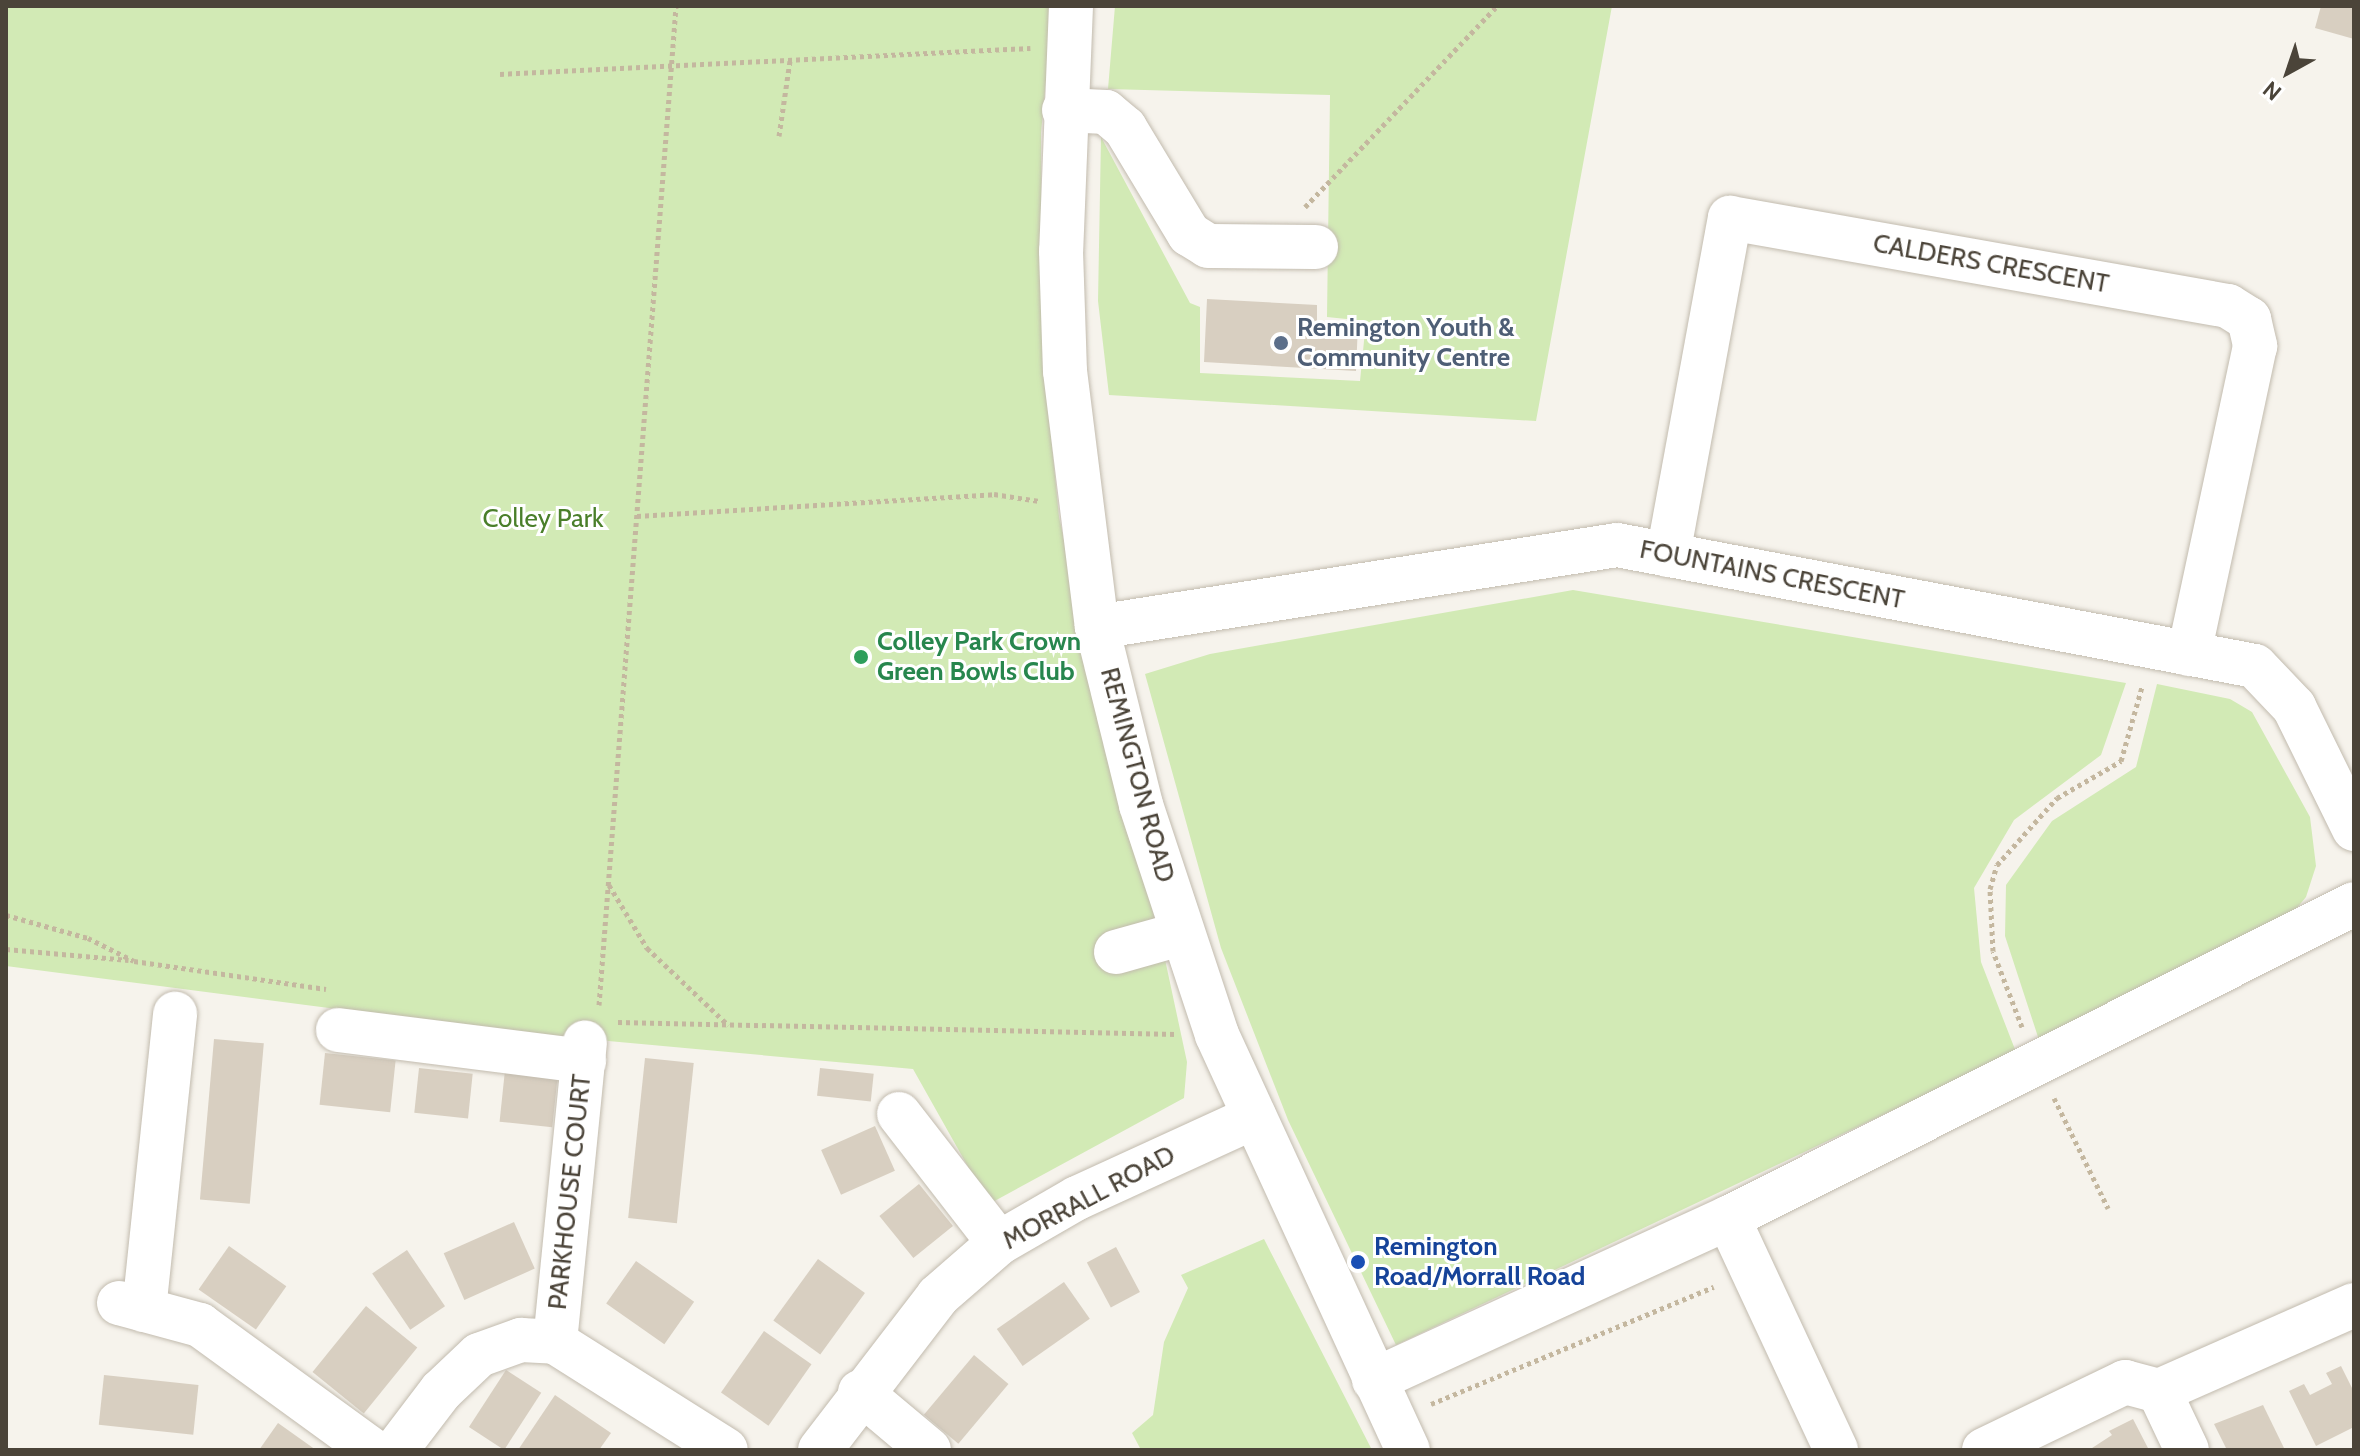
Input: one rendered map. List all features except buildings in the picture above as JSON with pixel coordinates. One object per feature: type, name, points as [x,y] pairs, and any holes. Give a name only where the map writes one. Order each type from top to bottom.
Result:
[{"type":"street","name":"REMINGTON ROAD","points":[[1069,26],[1064,110],[1065,371],[1097,627],[1180,934],[1254,1117],[1374,1380],[1411,1430]]},
{"type":"street","points":[[1064,110],[1106,112],[1125,128],[1189,234],[1208,246],[1296,246]]},
{"type":"street","name":"CALDERS CRESCENT","points":[[1668,555],[1730,218],[2228,306],[2249,319],[2255,346],[2170,650]]},
{"type":"street","name":"FOUNTAINS CRESCENT","points":[[1097,627],[1617,545],[2255,666],[2294,707],[2354,829]]},
{"type":"street","points":[[1374,1380],[1728,1218],[2354,904]]},
{"type":"street","points":[[1116,952],[1180,934]]},
{"type":"street","points":[[175,1014],[131,1307],[200,1325],[372,1450]]},
{"type":"street","points":[[338,1030],[584,1051]]},
{"type":"street","name":"PARKHOUSE COURT","points":[[555,1342],[584,1051]]},
{"type":"street","points":[[899,1114],[999,1243]]},
{"type":"street","name":"MORRALL ROAD","points":[[820,1450],[860,1392],[938,1296],[999,1243],[1077,1198],[1254,1117]]},
{"type":"street","points":[[1728,1218],[1836,1450]]},
{"type":"street","points":[[1984,1450],[2125,1382],[2159,1391],[2354,1305]]},
{"type":"street","points":[[396,1450],[441,1391],[479,1355],[521,1340],[555,1342],[726,1450]]},
{"type":"street","points":[[2159,1391],[2187,1450]]},
{"type":"street","points":[[860,1392],[929,1450]]},
{"type":"path","points":[[584,1051],[598,1016],[671,111],[668,67],[676,6]]},
{"type":"path","points":[[1296,246],[1328,177],[1412,99],[1497,6]]},
{"type":"path","points":[[500,74],[790,61],[1069,26]]},
{"type":"path","points":[[779,136],[790,61]]},
{"type":"path","points":[[637,516],[994,494],[1080,507]]},
{"type":"path","points":[[2108,1208],[2037,1063],[1993,951],[1990,889],[1997,865],[2030,821],[2121,761],[2170,650]]},
{"type":"path","points":[[609,884],[647,948],[729,1026]]},
{"type":"path","points":[[6,949],[134,961]]},
{"type":"path","points":[[1411,1430],[1727,1281]]},
{"type":"green space","name":"Colley Park","points":[[6,6],[1053,6],[1041,133],[1042,342],[1059,517],[1113,761],[1163,950],[1187,1062],[1184,1098],[989,1204],[913,1069],[521,1033],[6,966]]},
{"type":"green space","points":[[1115,6],[1612,6],[1536,421],[1109,395],[1098,301],[1101,137],[1190,303],[1200,307],[1200,373],[1360,381],[1366,321],[1327,317],[1330,95],[1108,89]]},
{"type":"green space","points":[[1573,590],[2126,683],[2101,755],[2014,820],[1974,888],[1981,962],[2016,1052],[1396,1345],[1288,1120],[1221,948],[1145,674],[1210,654]]},
{"type":"green space","points":[[2157,684],[2230,699],[2252,712],[2310,817],[2316,866],[2306,897],[2287,920],[2039,1040],[2005,936],[2006,885],[2052,821],[2136,767]]},
{"type":"green space","points":[[1264,1239],[1372,1450],[1141,1450],[1132,1433],[1153,1415],[1164,1342],[1188,1288],[1181,1275]]},
{"type":"place","name":"Remington Youth & Community Centre","points":[[1281,343]]},
{"type":"place","name":"Colley Park Crown Green Bowls Club","points":[[861,657]]},
{"type":"place","name":"Remington Road/Morrall Road","points":[[1358,1262]]}]
